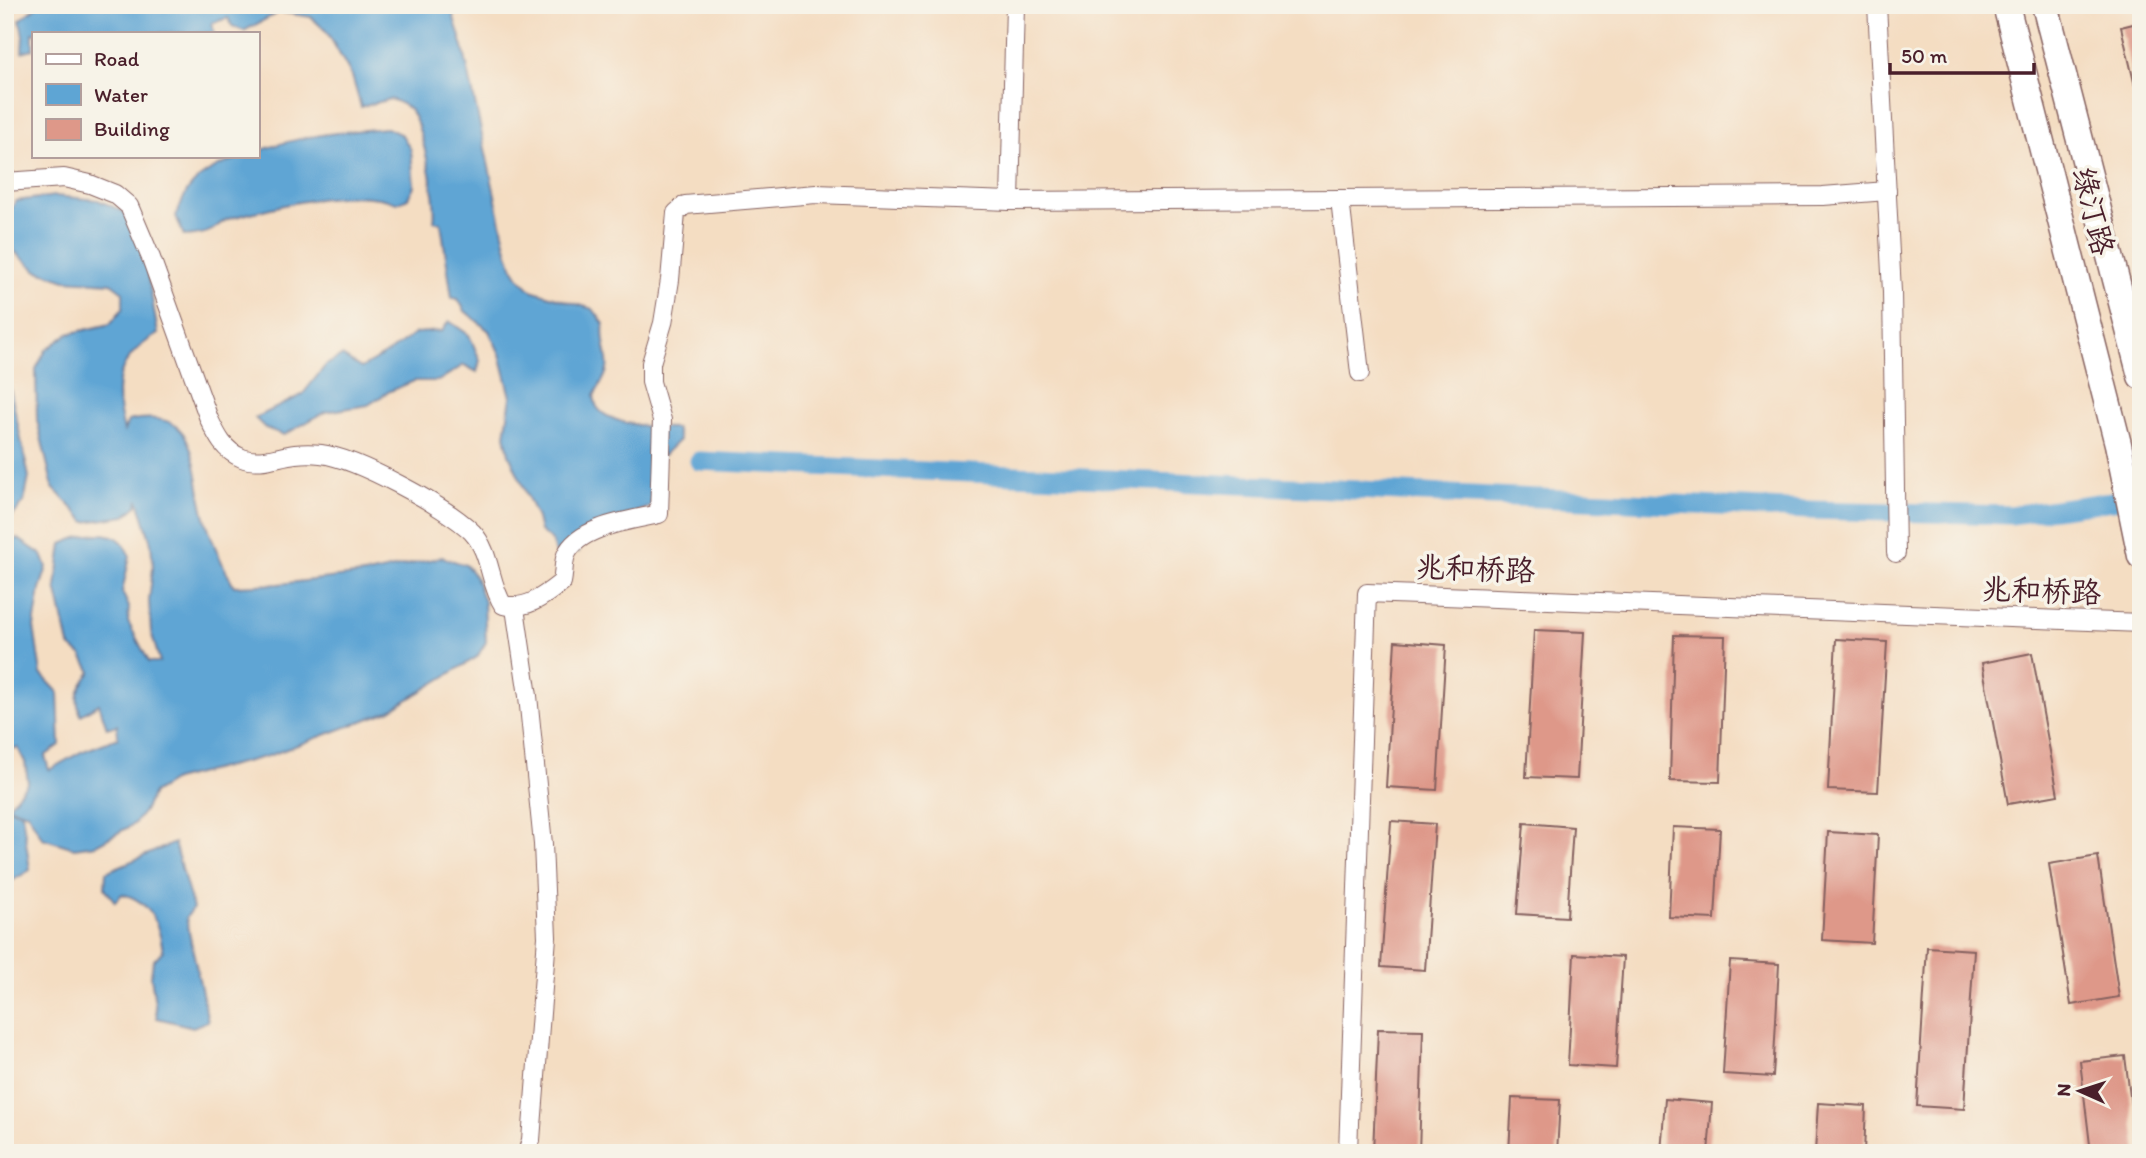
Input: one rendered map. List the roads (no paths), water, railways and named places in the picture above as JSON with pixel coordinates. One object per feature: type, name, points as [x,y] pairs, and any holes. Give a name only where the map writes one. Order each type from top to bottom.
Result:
[{"type":"main road","name":"绿汀路","points":[[2006,5],[2118,444],[2141,556]]},
{"type":"main road","name":"绿汀路","points":[[2046,5],[2141,376]]},
{"type":"street","points":[[1010,201],[1015,5]]},
{"type":"street","points":[[1877,5],[1892,292],[1896,553]]},
{"type":"street","points":[[5,182],[64,178],[115,194],[128,206],[209,419],[220,442],[232,454],[246,460],[264,461],[296,453],[324,454],[369,470],[419,495],[456,518],[474,534],[485,553],[496,595],[503,605],[515,608],[544,596],[562,582],[566,555],[575,543],[586,535],[619,522],[659,514],[662,420],[651,382],[652,363],[663,323],[670,280],[676,213],[685,205],[816,194],[1010,201],[1823,196],[1887,191]]},
{"type":"street","points":[[1340,199],[1360,373]]},
{"type":"street","name":"兆和桥路","points":[[1348,1153],[1367,593],[2141,623]]},
{"type":"street","points":[[515,608],[528,696],[540,817],[547,937],[531,1140],[527,1153]]},
{"type":"water","points":[[38,5],[450,5],[463,47],[512,266],[531,290],[593,309],[604,324],[607,370],[594,396],[596,406],[603,413],[622,422],[676,428],[679,440],[651,472],[650,507],[583,532],[579,552],[555,553],[552,541],[540,531],[509,454],[505,435],[511,397],[500,354],[489,331],[465,311],[458,299],[452,298],[441,223],[434,221],[434,198],[428,163],[414,117],[407,107],[390,99],[361,107],[352,76],[327,32],[311,17],[279,12],[244,31],[232,26],[228,18],[212,23],[214,32],[32,32],[32,49],[22,52],[20,20]]},
{"type":"water","points":[[387,128],[402,135],[411,150],[414,186],[408,198],[397,203],[359,196],[313,200],[228,219],[207,232],[184,236],[176,216],[188,190],[201,177],[219,166],[239,159],[259,158],[259,151],[273,146],[337,133]]},
{"type":"water","points":[[55,196],[98,200],[133,216],[143,244],[158,334],[133,353],[120,375],[118,400],[124,431],[128,421],[150,419],[172,423],[183,433],[193,456],[210,534],[234,586],[279,584],[372,573],[442,557],[466,565],[475,576],[484,602],[486,642],[477,657],[389,711],[268,756],[174,780],[153,793],[134,824],[96,845],[74,848],[42,838],[28,813],[8,807],[28,782],[25,762],[18,748],[5,749],[5,544],[17,538],[42,555],[47,567],[40,589],[34,627],[41,674],[58,692],[60,745],[45,756],[49,770],[81,752],[118,738],[117,725],[107,728],[99,704],[81,715],[78,692],[91,672],[82,656],[69,645],[56,587],[62,544],[76,538],[100,534],[115,537],[122,543],[130,556],[122,592],[129,607],[128,622],[149,662],[160,662],[151,632],[151,543],[138,500],[137,506],[125,516],[86,522],[53,488],[37,420],[36,369],[46,350],[68,334],[110,324],[123,308],[123,292],[111,283],[65,280],[36,270],[14,251],[7,216],[16,201]]},
{"type":"water","points":[[449,321],[469,335],[480,360],[477,372],[464,365],[438,381],[414,381],[390,391],[368,405],[325,412],[284,435],[265,428],[255,418],[302,395],[326,365],[342,356],[361,368],[416,333],[442,331]]},
{"type":"water","points":[[5,365],[29,477],[24,502],[11,518],[5,520]]},
{"type":"water","points":[[5,807],[22,813],[30,870],[5,885]]},
{"type":"water","points":[[174,843],[193,908],[186,918],[208,1021],[193,1027],[157,1018],[151,976],[153,961],[163,951],[156,923],[140,902],[122,894],[115,902],[105,888],[106,872]]},
{"type":"waterway","points":[[699,461],[1809,510],[2011,515],[2141,497]]}]
